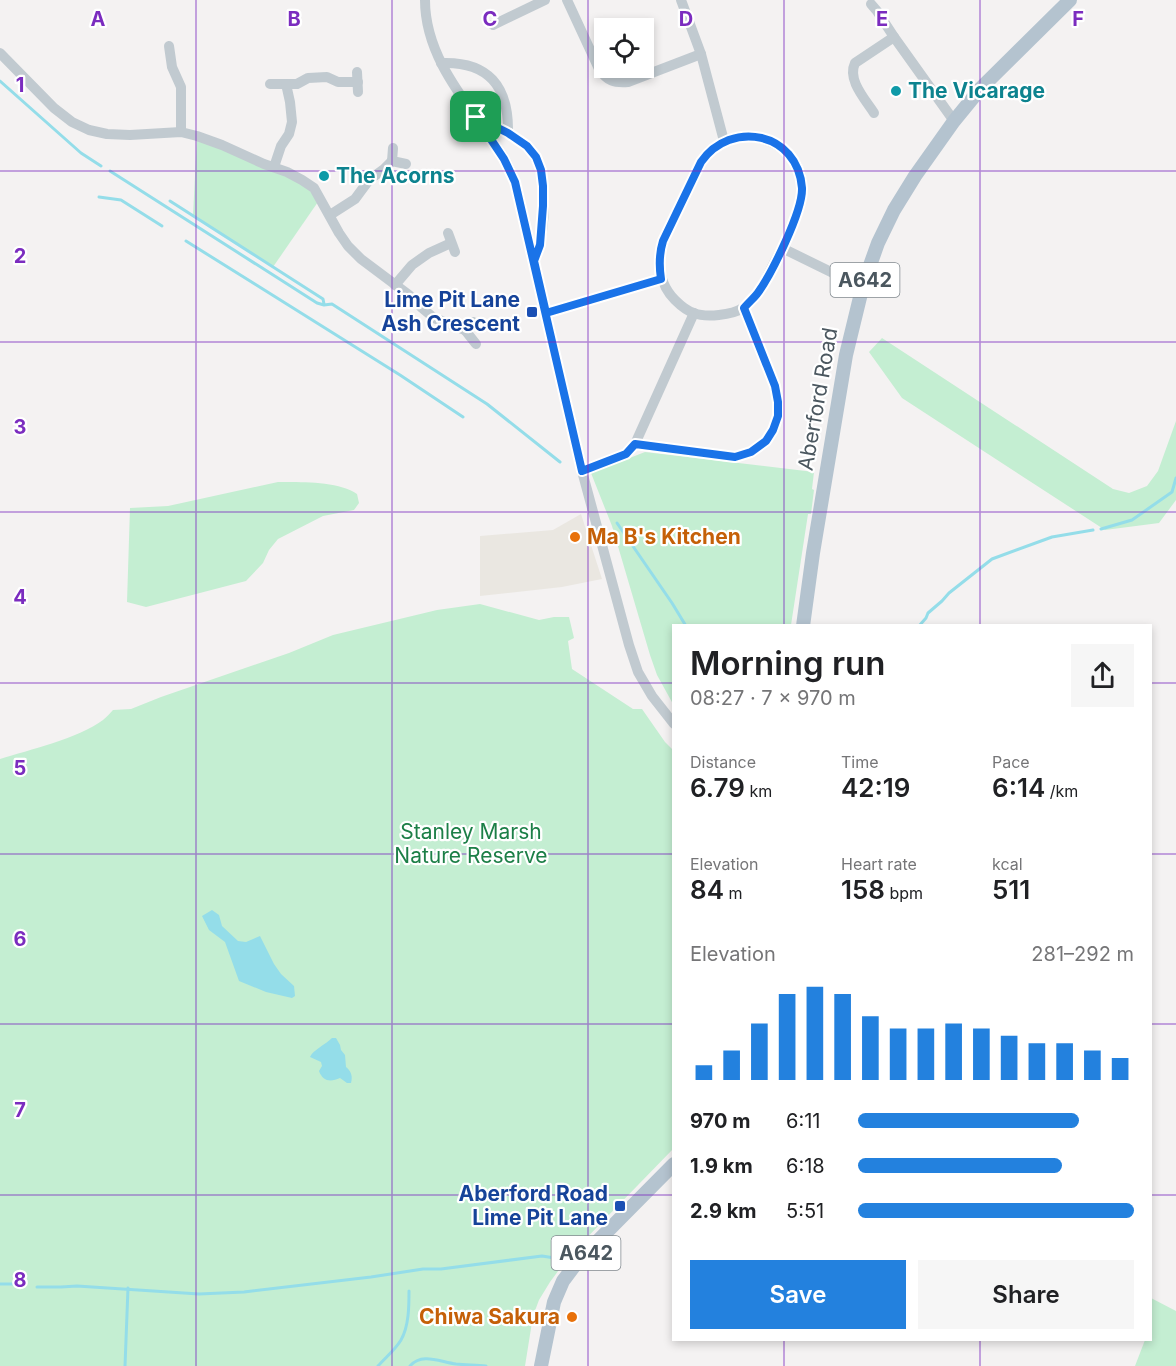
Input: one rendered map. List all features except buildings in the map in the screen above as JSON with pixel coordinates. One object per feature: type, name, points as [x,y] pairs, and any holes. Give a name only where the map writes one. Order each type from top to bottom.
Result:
[{"type":"main road","name":"Aberford Road","points":[[803,624],[846,355],[863,285],[878,243],[894,210],[915,176],[954,121],[981,88],[1070,0]]},
{"type":"main road","name":"A642","points":[[541,1366],[554,1302],[563,1281],[578,1261],[672,1166]]},
{"type":"street","points":[[425,0],[425,18],[441,63],[504,159],[515,182],[582,471],[626,634],[638,672],[652,696],[672,721]]},
{"type":"street","points":[[493,25],[544,0]]},
{"type":"street","points":[[567,0],[599,69],[610,81],[628,82],[701,54]]},
{"type":"street","points":[[681,0],[701,54],[724,141]]},
{"type":"street","points":[[871,4],[954,121]]},
{"type":"street","points":[[874,113],[853,80],[853,68],[855,63],[894,37]]},
{"type":"street","points":[[169,46],[172,67],[181,87],[181,132]]},
{"type":"street","points":[[0,53],[54,108],[72,122],[89,130],[107,134],[181,132],[197,135],[287,172],[314,188],[348,246],[361,260],[409,295],[434,318],[469,326],[476,344]]},
{"type":"street","points":[[441,63],[470,65],[481,69],[492,79],[501,91],[506,104],[508,133]]},
{"type":"street","points":[[270,84],[297,84],[308,78],[327,77],[338,82],[357,82]]},
{"type":"street","points":[[274,167],[281,146],[290,134],[292,122],[286,84]]},
{"type":"street","points":[[476,117],[508,133],[527,146],[536,157],[541,170],[543,186],[540,245],[534,261]]},
{"type":"street","points":[[747,136],[768,140],[782,147],[796,164],[802,196],[782,248],[762,286],[744,308],[721,315],[694,313],[675,300],[667,290],[661,279],[660,251],[701,162],[708,153],[724,141],[747,136]]},
{"type":"street","points":[[330,215],[355,199],[369,180],[392,161],[393,148]]},
{"type":"street","points":[[392,161],[406,164]]},
{"type":"street","points":[[395,285],[412,265],[429,253],[451,243]]},
{"type":"street","points":[[782,248],[831,272]]},
{"type":"street","points":[[546,313],[661,279]]},
{"type":"street","points":[[635,444],[735,457],[751,452],[766,441],[778,416],[778,402],[775,386],[744,308]]},
{"type":"street","points":[[582,471],[626,454],[635,444],[694,313]]},
{"type":"shaded area","points":[[581,514],[602,579],[562,587],[480,596],[480,536],[553,530]]},
{"type":"green space","points":[[197,136],[287,172],[320,199],[273,267],[193,216]]},
{"type":"green space","points":[[882,338],[1113,489],[1129,493],[1147,486],[1158,471],[1176,421],[1176,500],[1159,523],[1105,530],[902,398],[869,352]]},
{"type":"green space","points":[[645,452],[814,472],[811,514],[808,514],[791,624],[672,624],[672,702],[657,675],[612,526],[591,473]]},
{"type":"green space","points":[[278,482],[319,483],[340,487],[357,494],[359,503],[354,510],[323,516],[278,539],[269,550],[263,563],[246,581],[146,607],[127,602],[130,508],[168,506]]},
{"type":"green space","name":"Stanley Marsh Nature Reserve","points":[[480,604],[539,620],[569,617],[574,638],[568,641],[572,669],[633,709],[642,709],[672,749],[672,1150],[570,1255],[550,1282],[533,1316],[525,1366],[0,1366],[0,759],[81,732],[103,720],[113,710],[131,709],[333,635],[437,610]]},
{"type":"green space","points":[[1152,1299],[1176,1311],[1176,1366],[1135,1366],[1145,1341],[1152,1341]]},
{"type":"water","points":[[212,910],[219,915],[222,926],[238,941],[246,942],[260,936],[274,964],[294,986],[295,996],[292,998],[266,992],[239,981],[225,942],[209,930],[202,916]]},
{"type":"water","points":[[332,1038],[336,1038],[345,1055],[346,1067],[352,1076],[351,1083],[340,1078],[325,1079],[319,1071],[322,1066],[321,1062],[310,1057],[313,1052]]},
{"type":"waterway","points":[[0,81],[81,153],[101,166]]},
{"type":"waterway","points":[[110,171],[317,303],[332,304],[487,404],[560,462]]},
{"type":"waterway","points":[[99,197],[121,200],[162,226]]},
{"type":"waterway","points":[[170,201],[323,299],[324,304]]},
{"type":"waterway","points":[[186,241],[463,417]]},
{"type":"waterway","points":[[1101,529],[1132,520],[1172,492],[1176,478]]},
{"type":"waterway","points":[[617,523],[685,624]]},
{"type":"waterway","points":[[921,624],[928,613],[949,593],[992,559],[1052,537],[1093,530]]},
{"type":"waterway","points":[[37,1287],[77,1286],[199,1294],[244,1292],[542,1256],[561,1259]]},
{"type":"waterway","points":[[0,1284],[13,1284]]},
{"type":"waterway","points":[[125,1366],[128,1288]]},
{"type":"waterway","points":[[378,1366],[396,1347],[404,1334],[408,1316],[409,1291]]},
{"type":"waterway","points":[[410,1366],[426,1359],[486,1366]]},
{"type":"place","name":"The Vicarage","points":[[896,91]]},
{"type":"place","name":"The Acorns","points":[[324,176]]},
{"type":"place","name":"Lime Pit Lane Ash Crescent","points":[[532,312]]},
{"type":"place","name":"Ma B's Kitchen","points":[[575,537]]},
{"type":"place","name":"Aberford Road Lime Pit Lane","points":[[620,1206]]},
{"type":"place","name":"Chiwa Sakura","points":[[572,1317]]},
{"type":"route","points":[[476,117],[508,133],[527,146],[536,157],[541,170],[543,206],[540,245],[534,261],[546,313],[661,279],[660,251],[663,241],[701,162],[716,146],[736,138],[758,137],[782,147],[790,155],[796,164],[802,186],[799,207],[782,248],[762,286],[744,308],[775,386],[778,402],[778,416],[766,441],[751,452],[735,457],[635,444],[626,454],[582,471],[515,182],[504,159],[476,117]]}]
